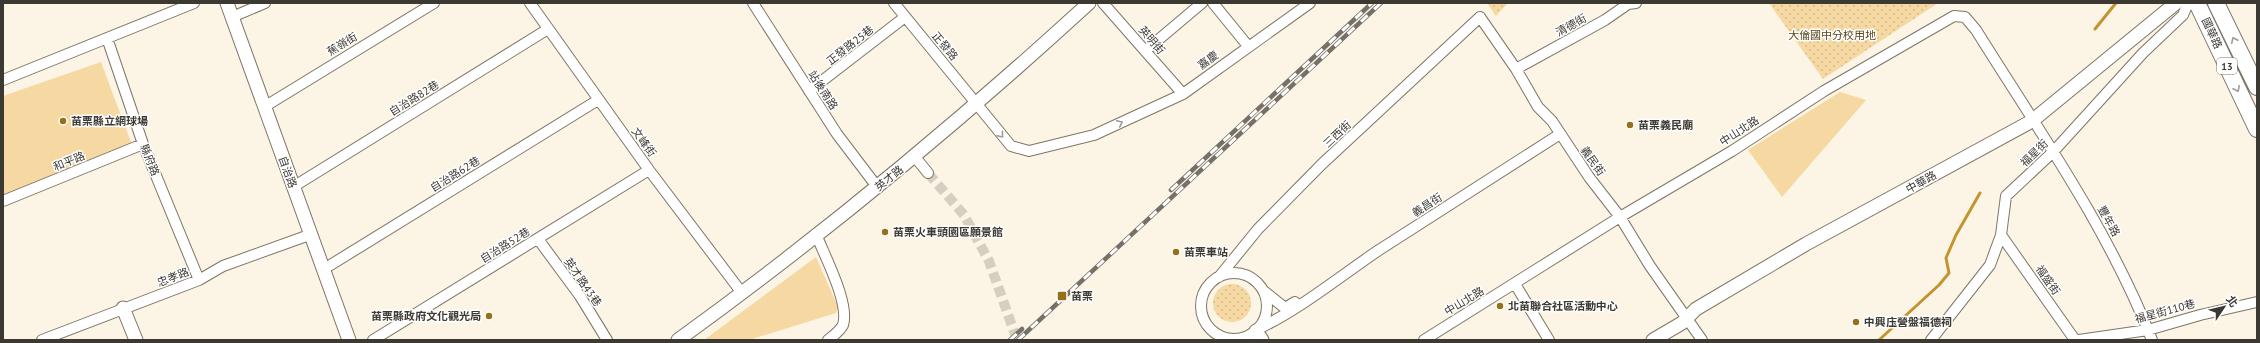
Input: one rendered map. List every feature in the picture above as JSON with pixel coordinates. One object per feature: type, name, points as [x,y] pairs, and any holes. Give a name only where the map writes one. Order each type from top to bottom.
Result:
[{"type":"main road","name":"國華路","points":[[2197,3],[2257,129]]},
{"type":"main road","name":"國華路","points":[[2216,3],[2257,88]]},
{"type":"street","points":[[3,80],[194,3]]},
{"type":"street","name":"自治路","points":[[227,3],[293,187],[312,234],[349,340]]},
{"type":"street","points":[[232,17],[265,3]]},
{"type":"street","name":"蕉嶺街","points":[[264,107],[434,3]]},
{"type":"street","name":"文峰街","points":[[530,3],[649,170],[742,293]]},
{"type":"street","name":"站後南路","points":[[753,3],[837,134],[878,188]]},
{"type":"street","name":"正發路","points":[[894,3],[1011,146],[1029,151],[1094,135],[1183,94]]},
{"type":"street","name":"英才路","points":[[678,340],[742,293],[816,234],[878,188],[978,104],[1089,3]]},
{"type":"street","name":"英明街","points":[[1103,3],[1183,94]]},
{"type":"street","points":[[1146,51],[1202,3]]},
{"type":"street","points":[[1213,3],[1248,46]]},
{"type":"street","name":"嘉慶","points":[[1183,94],[1310,3]]},
{"type":"street","name":"清德街","points":[[1516,69],[1605,20],[1628,4],[1636,3]]},
{"type":"street","name":"中華路","points":[[1653,340],[1687,318],[1696,309],[1806,244],[2032,121],[2176,3]]},
{"type":"street","name":"福星街","points":[[1931,340],[1990,265],[2001,235],[2006,196],[2053,152],[2143,53],[2183,15],[2188,3]]},
{"type":"street","name":"中山北路","points":[[1424,340],[1620,217],[1732,151],[1829,89],[1954,16],[1965,17],[1976,30],[2032,121]]},
{"type":"street","name":"正發路25巷","points":[[809,91],[905,17]]},
{"type":"street","name":"義民街","points":[[1480,17],[1516,69],[1538,107],[1552,121],[1589,178],[1620,217],[1650,266],[1702,340]]},
{"type":"street","name":"三西街","points":[[1219,277],[1258,229],[1322,164],[1480,17]]},
{"type":"street","name":"自治路82巷","points":[[293,187],[548,29]]},
{"type":"street","name":"縣府路","points":[[107,38],[143,144],[199,280]]},
{"type":"street","name":"自治路62巷","points":[[324,269],[598,100]]},
{"type":"street","name":"豐年路","points":[[2032,121],[2053,152],[2113,252],[2140,309],[2150,335]]},
{"type":"street","name":"義昌街","points":[[1259,333],[1378,251],[1560,134]]},
{"type":"street","name":"和平路","points":[[3,201],[143,144]]},
{"type":"street","points":[[915,157],[928,173]]},
{"type":"street","name":"自治路52巷","points":[[373,340],[649,170]]},
{"type":"street","name":"忠孝路","points":[[42,340],[199,280],[223,266],[312,234]]},
{"type":"street","points":[[816,234],[844,307],[843,324],[840,330],[828,340]]},
{"type":"street","name":"福盛街","points":[[2001,235],[2075,340]]},
{"type":"street","name":"英才路43巷","points":[[538,239],[580,296],[607,340]]},
{"type":"street","points":[[1264,291],[1267,310],[1259,333],[1242,339],[1228,338],[1214,332],[1206,324],[1202,315],[1201,304],[1204,293],[1210,283],[1229,273],[1249,276],[1258,283],[1264,291],[1285,308],[1296,302],[1309,299]]},
{"type":"street","points":[[1515,284],[1549,340]]},
{"type":"street","name":"福星街110巷","points":[[2079,340],[2150,335],[2200,315],[2257,302]]},
{"type":"street","points":[[123,308],[136,340]]},
{"type":"green space","points":[[1487,3],[1508,3],[1496,16]]},
{"type":"green space","name":"大倫國中分校用地","points":[[1769,3],[1938,3],[1823,79]]},
{"type":"green space","name":"苗栗縣立網球場","points":[[101,62],[132,145],[3,195],[3,96]]},
{"type":"green space","points":[[1840,92],[1866,100],[1782,197],[1748,150]]},
{"type":"green space","points":[[816,257],[838,307],[836,313],[749,340],[704,340]]},
{"type":"green space","points":[[1232,284],[1245,290],[1251,303],[1245,316],[1232,322],[1219,316],[1213,303],[1219,290]]},
{"type":"waterway","points":[[2095,29],[2116,3]]},
{"type":"waterway","points":[[1879,340],[1939,285],[1949,273],[1946,258],[1956,235],[1980,193]]},
{"type":"tunnel","points":[[928,173],[964,215],[989,261],[1017,340]]},
{"type":"railway","points":[[1171,190],[1372,3]]},
{"type":"railway","points":[[1018,340],[1381,3]]},
{"type":"railway","points":[[1010,340],[1022,329]]},
{"type":"place","name":"苗栗縣立網球場","points":[[63,121]]},
{"type":"place","name":"苗栗義民廟","points":[[1630,125]]},
{"type":"place","name":"苗栗火車頭園區願景館","points":[[885,232]]},
{"type":"place","name":"苗栗車站","points":[[1176,252]]},
{"type":"place","name":"苗栗","points":[[1062,296]]},
{"type":"place","name":"北苗聯合社區活動中心","points":[[1500,306]]},
{"type":"place","name":"苗栗縣政府文化觀光局","points":[[489,316]]},
{"type":"place","name":"中興庒營盤福德祠","points":[[1856,322]]}]
